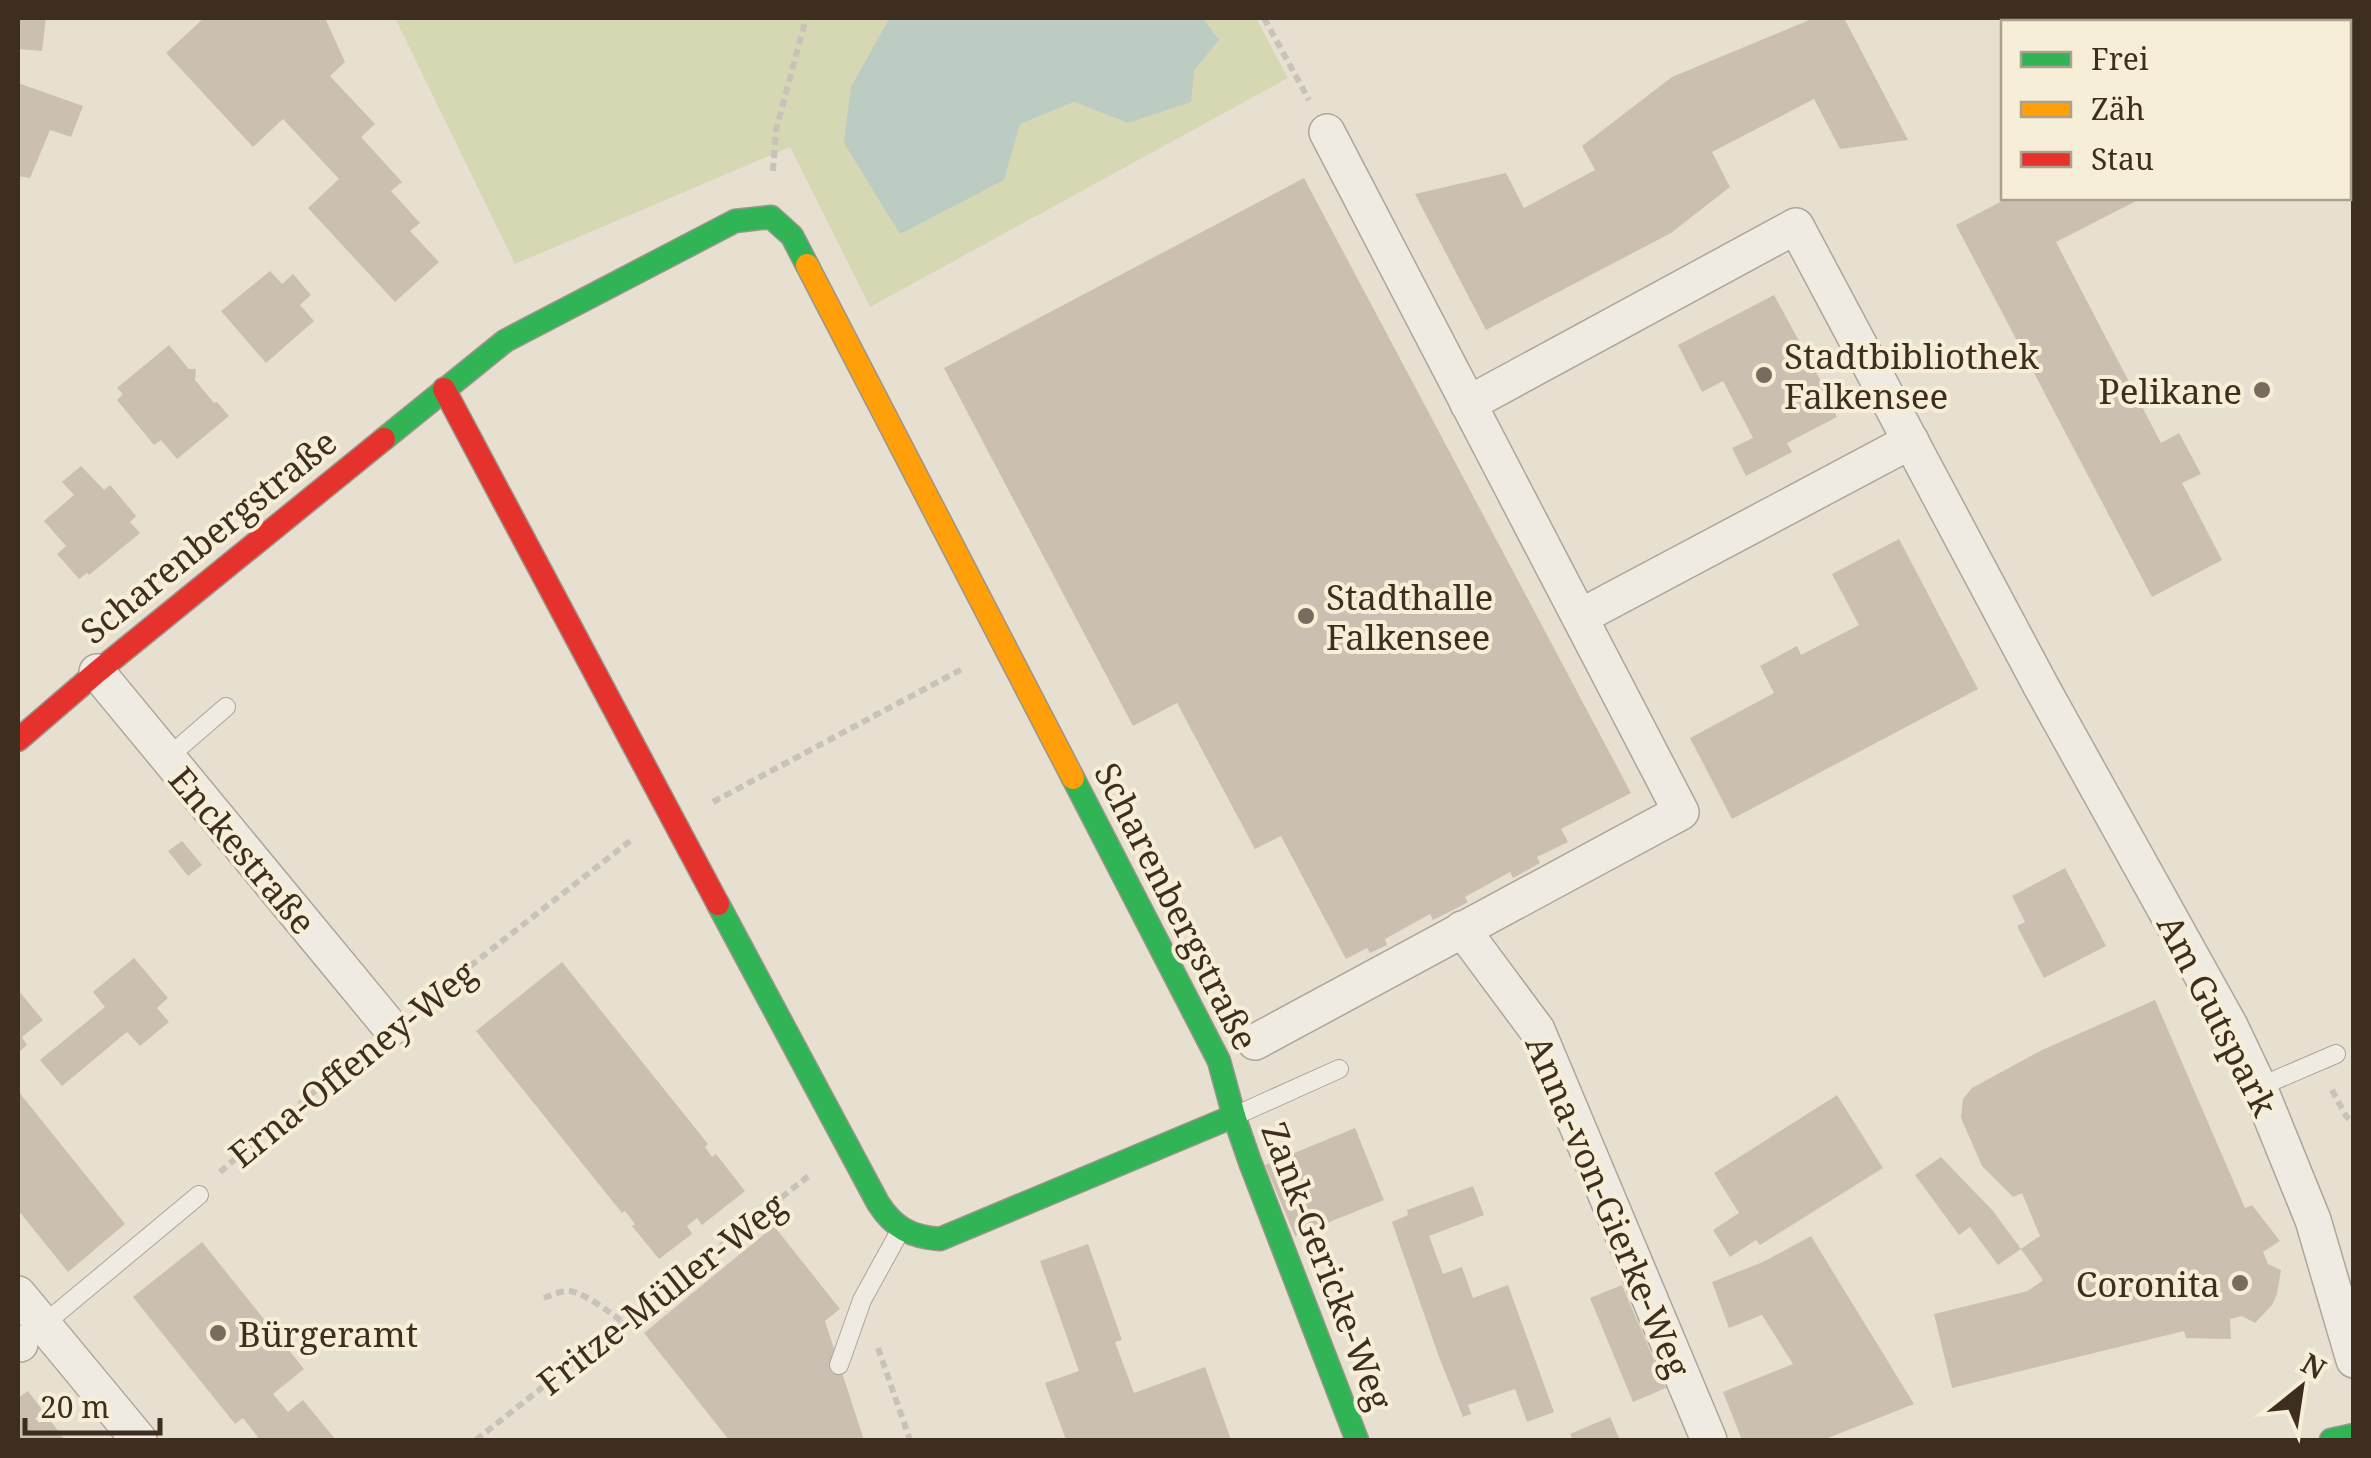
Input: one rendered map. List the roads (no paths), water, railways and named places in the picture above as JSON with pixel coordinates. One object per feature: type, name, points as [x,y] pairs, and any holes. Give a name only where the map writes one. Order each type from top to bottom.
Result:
[{"type":"street","points":[[1255,1042],[1681,812],[1327,132]]},
{"type":"street","name":"Scharenbergstraße","points":[[18,740],[505,341],[735,221],[771,218],[792,236],[1219,1061],[1234,1116]]},
{"type":"street","name":"Am Gutspark","points":[[1468,404],[1796,226],[2042,688],[2230,1026],[2313,1220],[2354,1360]]},
{"type":"street","points":[[444,388],[847,1145],[885,1214],[900,1231],[922,1239],[940,1239],[1234,1116]]},
{"type":"street","points":[[1580,617],[1911,441]]},
{"type":"street","name":"Enckestraße","points":[[97,672],[391,1028]]},
{"type":"street","name":"Anna-von-Gierke-Weg","points":[[1462,929],[1537,1030],[1708,1440]]},
{"type":"street","name":"Zank-Gericke-Weg","points":[[1234,1116],[1358,1440]]},
{"type":"street","points":[[18,1294],[27,1337],[139,1440]]},
{"type":"street","points":[[2331,1440],[2354,1434]]},
{"type":"lane","points":[[167,758],[226,708]]},
{"type":"lane","points":[[2259,1087],[2336,1054]]},
{"type":"lane","points":[[1234,1116],[1339,1068]]},
{"type":"lane","name":"Erna-Offeney-Weg","points":[[27,1337],[199,1195]]},
{"type":"lane","points":[[839,1365],[862,1300],[900,1231]]},
{"type":"place","name":"Stadtbibliothek Falkensee","points":[[1764,375]]},
{"type":"place","name":"Pelikane","points":[[2262,390]]},
{"type":"place","name":"Stadthalle Falkensee","points":[[1306,616]]},
{"type":"place","name":"Coronita","points":[[2240,1283]]},
{"type":"place","name":"Bürgeramt","points":[[218,1333]]}]
